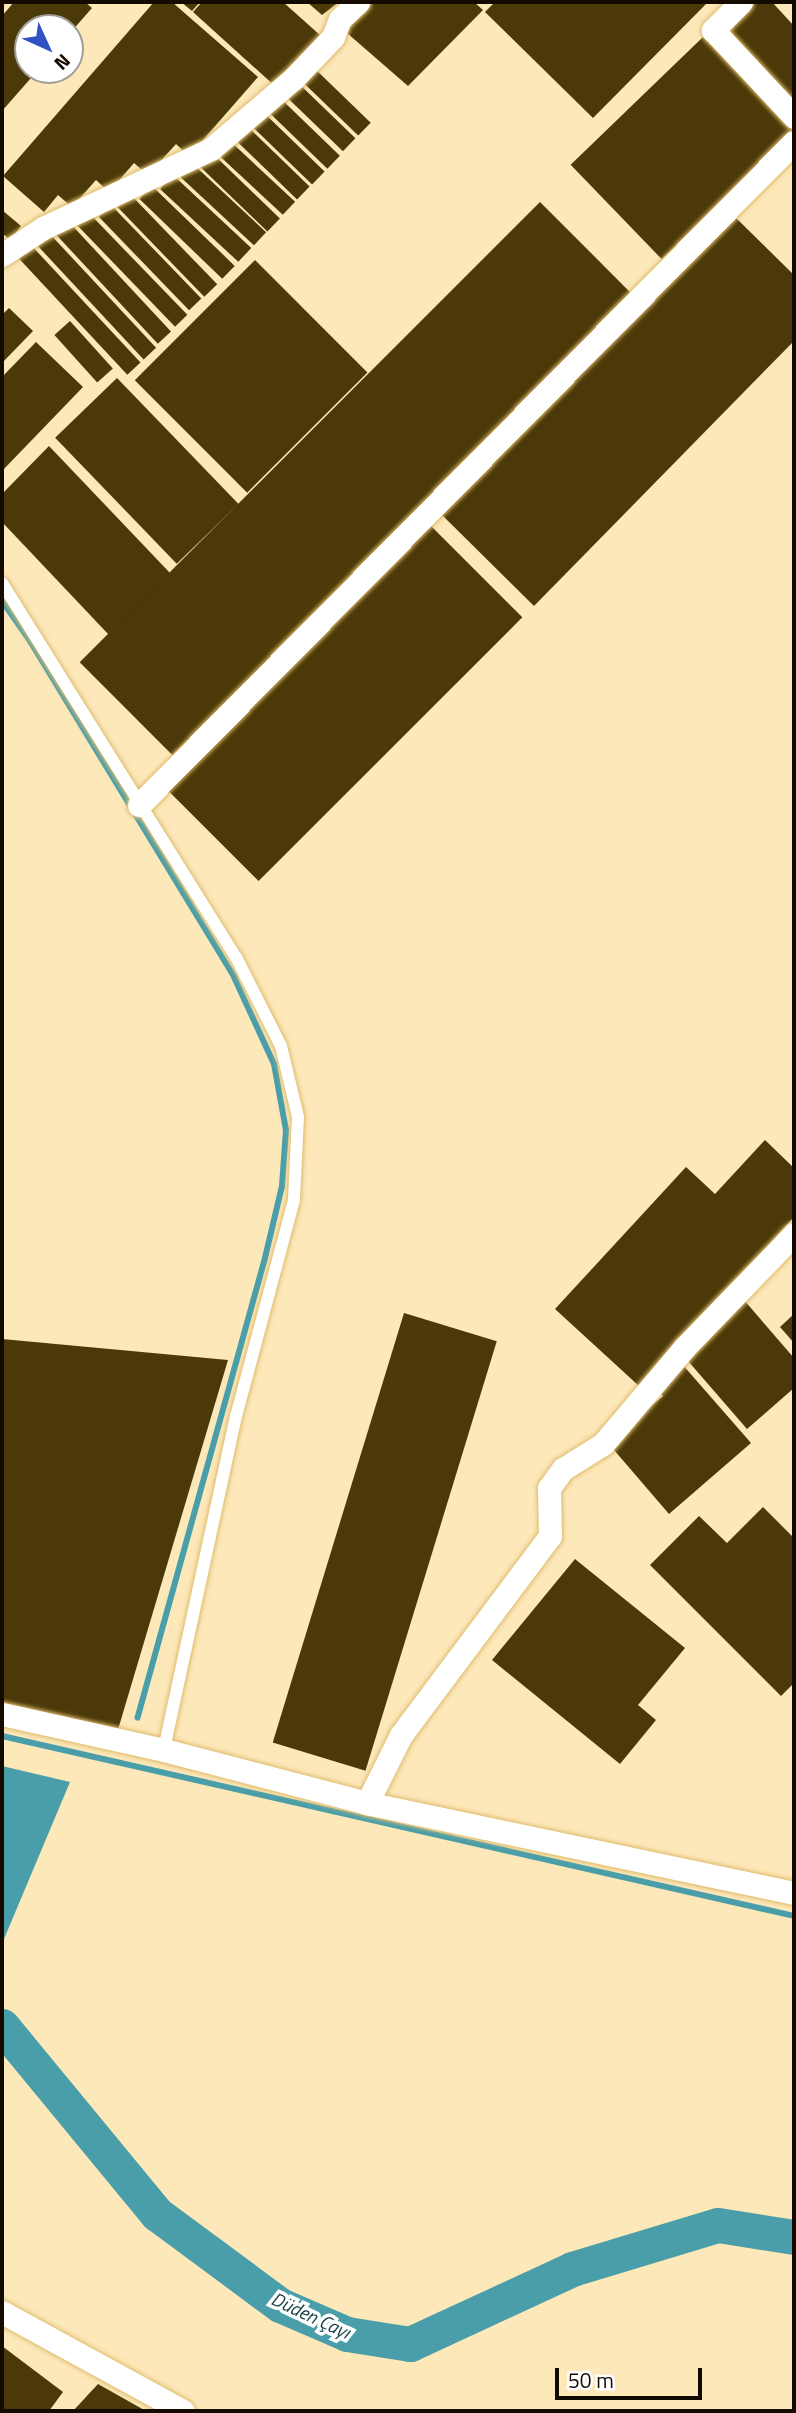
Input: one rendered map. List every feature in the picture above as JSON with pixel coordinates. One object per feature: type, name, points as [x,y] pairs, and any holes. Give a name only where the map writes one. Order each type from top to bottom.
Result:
[{"type":"street","points":[[2,255],[43,228],[176,169],[212,149],[293,79],[332,37],[340,19],[358,2]]},
{"type":"street","points":[[741,2],[713,30],[794,117]]},
{"type":"street","points":[[139,805],[794,142]]},
{"type":"street","points":[[367,1803],[401,1735],[550,1536],[549,1488],[563,1469],[603,1444],[685,1347],[794,1234]]},
{"type":"street","points":[[2,1714],[164,1750],[367,1803],[794,1893]]},
{"type":"street","points":[[2,2312],[183,2411]]},
{"type":"lane","points":[[2,583],[247,979],[281,1046],[298,1117],[294,1200],[236,1416],[164,1750]]},
{"type":"water","points":[[2,1766],[70,1782],[4,1939],[2,1937]]},
{"type":"building","points":[[14,2],[85,2],[92,8],[84,17],[84,14],[14,14],[14,84],[26,84],[2,111],[2,16]]},
{"type":"building","points":[[154,2],[172,2],[258,77],[189,156],[176,144],[148,175],[134,163],[109,192],[96,180],[72,207],[58,195],[44,212],[3,176]]},
{"type":"building","points":[[181,2],[200,2],[192,11]]},
{"type":"building","points":[[202,2],[283,2],[321,36],[276,87],[193,12]]},
{"type":"building","points":[[307,2],[339,2],[322,15]]},
{"type":"building","points":[[363,2],[474,2],[483,10],[408,86],[339,26]]},
{"type":"building","points":[[495,2],[708,2],[593,118],[485,12]]},
{"type":"building","points":[[756,2],[772,2],[794,26],[794,103],[727,28]]},
{"type":"building","points":[[703,37],[794,131],[662,259],[571,165]]},
{"type":"building","points":[[311,65],[371,123],[358,136],[298,78]]},
{"type":"building","points":[[295,80],[355,138],[343,151],[282,93]]},
{"type":"building","points":[[278,96],[340,156],[327,169],[265,109]]},
{"type":"building","points":[[262,111],[325,171],[312,184],[249,124]]},
{"type":"building","points":[[247,126],[310,186],[297,199],[234,139]]},
{"type":"building","points":[[230,141],[295,202],[283,215],[218,154]]},
{"type":"building","points":[[213,154],[280,219],[267,232],[200,167]]},
{"type":"building","points":[[193,164],[266,232],[254,245],[181,177]]},
{"type":"building","points":[[173,175],[251,248],[238,262],[160,189]]},
{"type":"building","points":[[152,186],[235,266],[222,279],[139,199]]},
{"type":"building","points":[[129,193],[217,284],[204,297],[116,206]]},
{"type":"building","points":[[540,202],[633,295],[172,755],[80,662]]},
{"type":"building","points":[[111,205],[201,299],[189,310],[99,217]]},
{"type":"building","points":[[2,210],[21,226],[10,240],[2,233]]},
{"type":"building","points":[[88,212],[187,315],[175,327],[76,224]]},
{"type":"building","points":[[733,215],[794,275],[794,341],[534,606],[440,513]]},
{"type":"building","points":[[68,221],[171,331],[158,344],[55,233]]},
{"type":"building","points":[[49,233],[156,348],[144,359],[37,245]]},
{"type":"building","points":[[30,244],[140,362],[127,375],[17,256]]},
{"type":"building","points":[[255,260],[367,372],[247,493],[135,380]]},
{"type":"building","points":[[9,308],[33,331],[2,363],[2,315]]},
{"type":"building","points":[[70,321],[113,369],[97,383],[54,335]]},
{"type":"building","points":[[36,342],[83,387],[2,471],[2,377]]},
{"type":"building","points":[[117,378],[239,504],[177,564],[55,438]]},
{"type":"building","points":[[49,446],[170,573],[109,635],[2,522],[2,494]]},
{"type":"building","points":[[429,524],[522,617],[259,881],[165,788]]},
{"type":"building","points":[[765,1140],[794,1168],[794,1217],[639,1386],[555,1309],[686,1167],[715,1194]]},
{"type":"building","points":[[744,1300],[794,1358],[794,1388],[747,1429],[682,1354]]},
{"type":"building","points":[[404,1313],[497,1341],[365,1771],[273,1742]]},
{"type":"building","points":[[794,1314],[794,1343],[780,1327]]},
{"type":"building","points":[[2,1339],[228,1360],[117,1733],[2,1705]]},
{"type":"building","points":[[682,1364],[751,1443],[669,1514],[608,1443],[663,1396],[655,1388]]},
{"type":"building","points":[[763,1507],[794,1538],[794,1683],[781,1696],[650,1565],[699,1516],[727,1543]]},
{"type":"building","points":[[575,1559],[685,1648],[638,1705],[656,1720],[620,1764],[492,1660]]},
{"type":"building","points":[[2,2346],[63,2392],[49,2411],[2,2411]]},
{"type":"building","points":[[98,2384],[146,2411],[73,2411]]},
{"type":"waterway","points":[[2,601],[30,641],[234,977],[274,1064],[286,1130],[282,1186],[265,1258],[137,1718]]},
{"type":"waterway","points":[[2,1736],[794,1916]]},
{"type":"waterway","name":"Düden Çayı","points":[[2,2026],[157,2214],[280,2305],[347,2334],[410,2344],[572,2269],[718,2225],[794,2237]]}]
